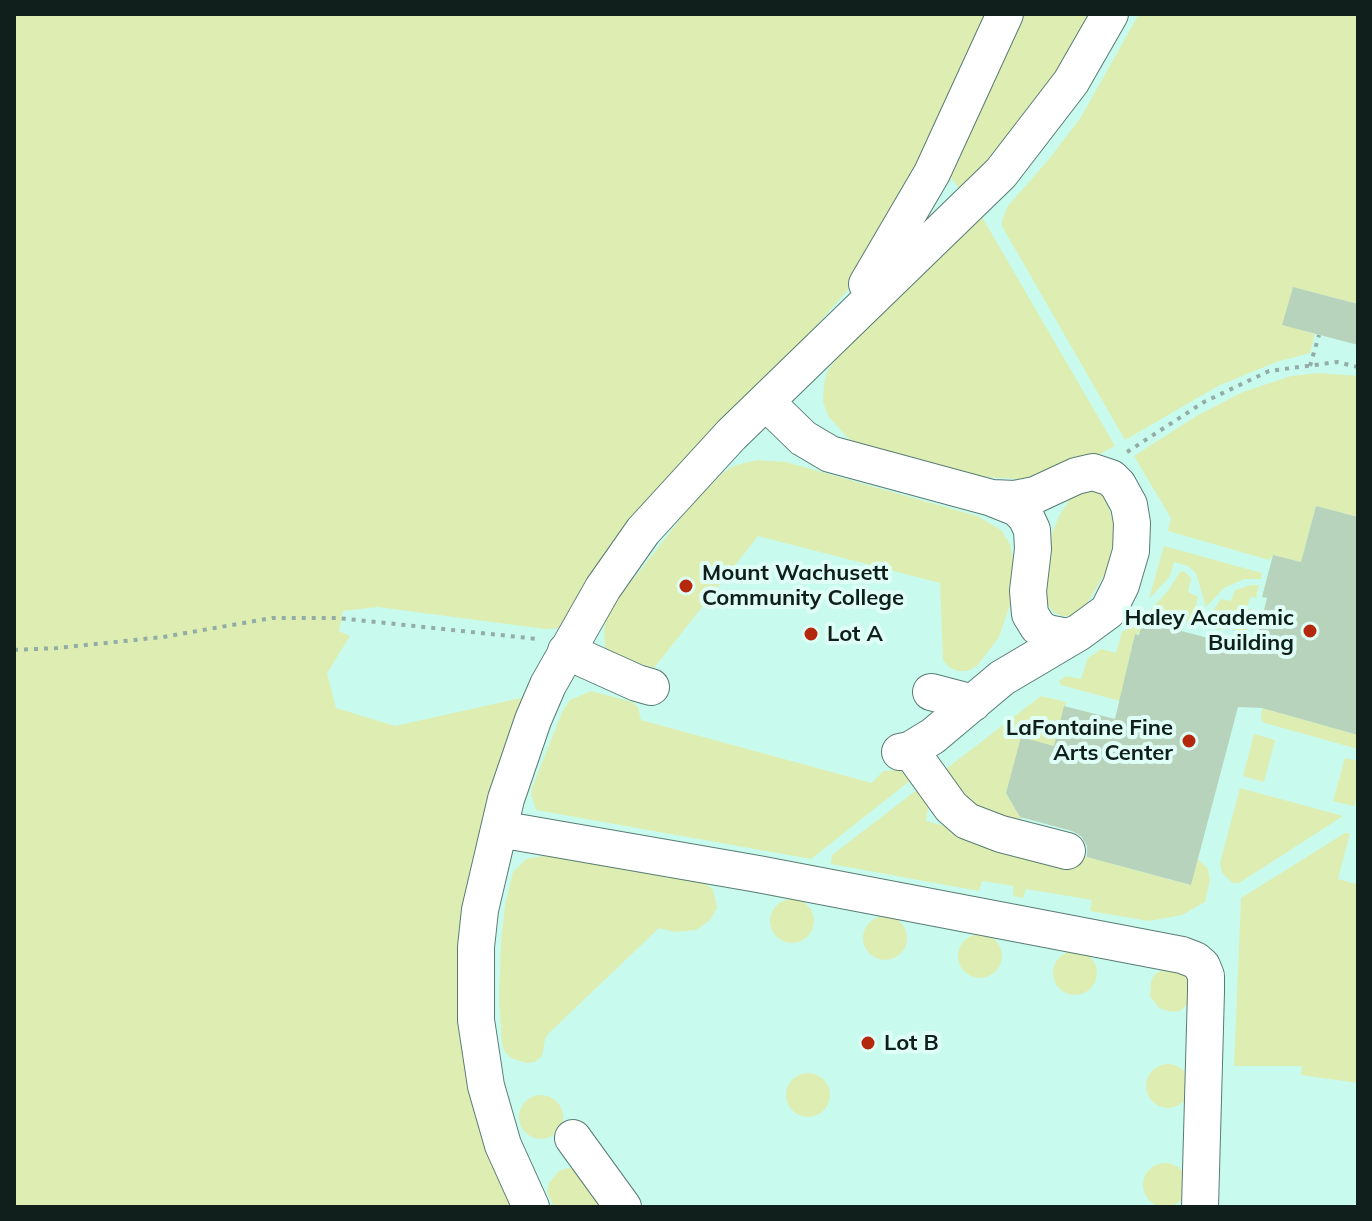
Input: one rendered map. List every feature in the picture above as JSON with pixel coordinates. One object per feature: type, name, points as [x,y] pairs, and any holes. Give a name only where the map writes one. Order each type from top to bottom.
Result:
[{"type":"lane","points":[[825,344],[878,267],[915,205],[949,141],[1005,14]]},
{"type":"lane","points":[[531,1207],[493,1116],[480,1056],[475,959],[480,910],[510,786],[533,720],[566,651],[603,588],[643,531],[671,498],[1001,173],[1071,82],[1110,14]]},
{"type":"lane","points":[[766,402],[803,438],[830,454],[992,498],[1017,508],[1032,530],[1033,549]]},
{"type":"lane","points":[[992,498],[1015,499],[1035,495],[1076,476],[1093,472],[1111,478],[1129,505],[1132,523],[1131,551],[1121,585],[1108,611],[1078,633],[1002,678]]},
{"type":"lane","points":[[1067,851],[1001,834],[967,821],[951,807],[905,751],[933,736],[1017,662],[1030,629],[1028,591],[1033,549],[1042,515],[1061,487],[1076,476]]},
{"type":"lane","points":[[1030,614],[1038,627],[1047,633],[1067,637],[1078,633]]},
{"type":"lane","points":[[566,651],[651,687]]},
{"type":"lane","points":[[931,692],[973,703]]},
{"type":"lane","points":[[499,829],[758,874],[1195,960],[1206,976],[1200,1207]]},
{"type":"lane","points":[[573,1138],[623,1207]]},
{"type":"path","points":[[1310,366],[1319,335]]},
{"type":"path","points":[[1126,452],[1204,402],[1269,371],[1337,362],[1358,367]]},
{"type":"path","points":[[14,650],[163,637],[219,625],[285,618],[338,618],[536,638],[566,651]]},
{"type":"shaded area","name":"Mount Wachusett Community College","points":[[14,14],[1358,14],[1358,1207],[14,1207]]},
{"type":"green space","points":[[14,14],[996,14],[853,284],[791,354],[568,628],[545,629],[378,607],[343,611],[339,631],[350,636],[327,673],[336,708],[395,726],[530,696],[469,945],[523,1207],[14,1207]]},
{"type":"green space","points":[[1020,14],[1101,14],[1014,147],[960,189],[951,173],[1003,63]]},
{"type":"green space","points":[[1139,14],[1358,14],[1358,304],[1293,287],[1283,325],[1315,334],[1310,353],[1276,362],[1218,386],[1125,440],[1002,226],[1002,220],[1008,206],[1081,117]]},
{"type":"green space","points":[[982,217],[1115,446],[1100,454],[1081,455],[1053,469],[1021,479],[983,477],[857,443],[849,439],[828,416],[823,401],[827,372],[837,358]]},
{"type":"green space","points":[[1318,373],[1358,376],[1358,517],[1316,506],[1301,562],[1273,555],[1269,560],[1168,531],[1171,518],[1134,456],[1198,415],[1243,392],[1291,376]]},
{"type":"green space","points":[[758,460],[786,462],[977,516],[1001,530],[1010,544],[1016,574],[1011,602],[999,637],[977,666],[958,671],[943,660],[940,583],[758,536],[654,668],[612,654],[605,648],[604,629],[609,610],[693,503],[724,472],[736,465]]},
{"type":"green space","points":[[1092,489],[1103,493],[1113,520],[1114,538],[1107,570],[1085,607],[1073,616],[1062,616],[1053,612],[1046,601],[1043,583],[1049,541],[1059,516],[1072,496]]},
{"type":"green space","points":[[1164,546],[1262,573],[1261,579],[1244,579],[1224,588],[1206,607],[1196,573],[1188,566],[1174,562],[1170,576],[1149,599]]},
{"type":"green space","points":[[1184,571],[1191,578],[1188,592],[1198,597],[1192,623],[1171,618],[1168,628],[1135,634],[1120,701],[1061,685],[1059,681],[1066,676],[1081,679],[1088,658],[1101,649],[1116,653],[1122,632],[1141,620]]},
{"type":"green space","points":[[1259,585],[1256,598],[1250,597],[1247,608],[1252,610],[1245,636],[1234,634],[1235,628],[1223,625],[1221,630],[1207,627],[1221,599],[1231,601],[1235,590]]},
{"type":"green space","points":[[591,691],[632,702],[638,707],[641,720],[872,783],[883,771],[901,770],[916,776],[811,859],[536,810],[532,788],[563,710],[570,700]]},
{"type":"green space","points":[[1041,696],[1066,702],[1054,746],[1021,738],[1006,793],[1030,833],[986,819],[942,772]]},
{"type":"green space","points":[[1262,708],[1358,735],[1358,749],[1265,723],[1261,720]]},
{"type":"green space","points":[[1254,734],[1275,740],[1264,782],[1243,776]]},
{"type":"green space","points":[[1345,758],[1358,761],[1358,791],[1354,806],[1333,801]]},
{"type":"green space","points":[[922,786],[930,796],[926,821],[1078,862],[1080,855],[1190,885],[1198,859],[1208,869],[1210,880],[1205,902],[1182,915],[1149,921],[1090,911],[1092,900],[1026,889],[1023,898],[1013,896],[1014,886],[982,881],[979,891],[831,864],[832,855]]},
{"type":"green space","points":[[1240,788],[1343,816],[1239,883],[1233,883],[1222,873],[1220,863]]},
{"type":"green space","points":[[1345,833],[1350,833],[1338,879],[1356,884],[1358,879],[1358,1083],[1301,1075],[1302,1066],[1234,1066],[1241,898]]},
{"type":"green space","points":[[549,855],[575,857],[704,883],[713,889],[717,908],[710,920],[696,930],[674,932],[659,928],[548,1034],[542,1056],[535,1062],[526,1063],[511,1058],[502,1043],[499,999],[505,905],[513,872],[526,859]]},
{"type":"green space","points":[[792,899],[808,905],[814,921],[808,937],[792,943],[776,937],[770,921],[776,905]]},
{"type":"green space","points":[[885,916],[901,922],[907,938],[901,954],[885,960],[869,954],[863,938],[869,922]]},
{"type":"green space","points":[[980,934],[996,940],[1002,956],[996,972],[980,978],[964,972],[958,956],[964,940]]},
{"type":"green space","points":[[1075,951],[1091,957],[1097,973],[1091,989],[1075,995],[1059,989],[1053,973],[1059,957]]},
{"type":"green space","points":[[1167,967],[1187,974],[1191,1001],[1180,1011],[1159,1008],[1150,996],[1154,975]]},
{"type":"green space","points":[[1168,1064],[1184,1070],[1190,1086],[1184,1102],[1168,1108],[1152,1102],[1146,1086],[1152,1070]]},
{"type":"green space","points":[[808,1073],[824,1079],[830,1095],[824,1111],[808,1117],[792,1111],[786,1095],[792,1079]]},
{"type":"green space","points":[[541,1095],[557,1101],[563,1117],[557,1133],[541,1139],[525,1133],[519,1117],[525,1101]]},
{"type":"green space","points":[[1165,1163],[1181,1169],[1187,1185],[1181,1201],[1165,1207],[1149,1201],[1143,1185],[1149,1169]]},
{"type":"green space","points":[[575,1169],[606,1207],[554,1207],[547,1192],[549,1183],[559,1171]]},
{"type":"building","points":[[1293,287],[1358,304],[1358,345],[1282,325]]},
{"type":"building","points":[[1316,506],[1358,517],[1358,735],[1262,708],[1238,707],[1191,885],[1087,857],[1087,846],[1081,836],[1020,817],[1006,793],[1021,737],[1054,746],[1064,706],[1115,719],[1135,634],[1139,635],[1143,621],[1254,650],[1267,598],[1262,597],[1273,555],[1301,562]]},
{"type":"place","name":"Mount Wachusett Community College","points":[[686,586]]},
{"type":"place","name":"Haley Academic Building","points":[[1310,631]]},
{"type":"place","name":"Lot A","points":[[811,634]]},
{"type":"place","name":"LaFontaine Fine Arts Center","points":[[1189,741]]},
{"type":"place","name":"Lot B","points":[[868,1043]]}]
